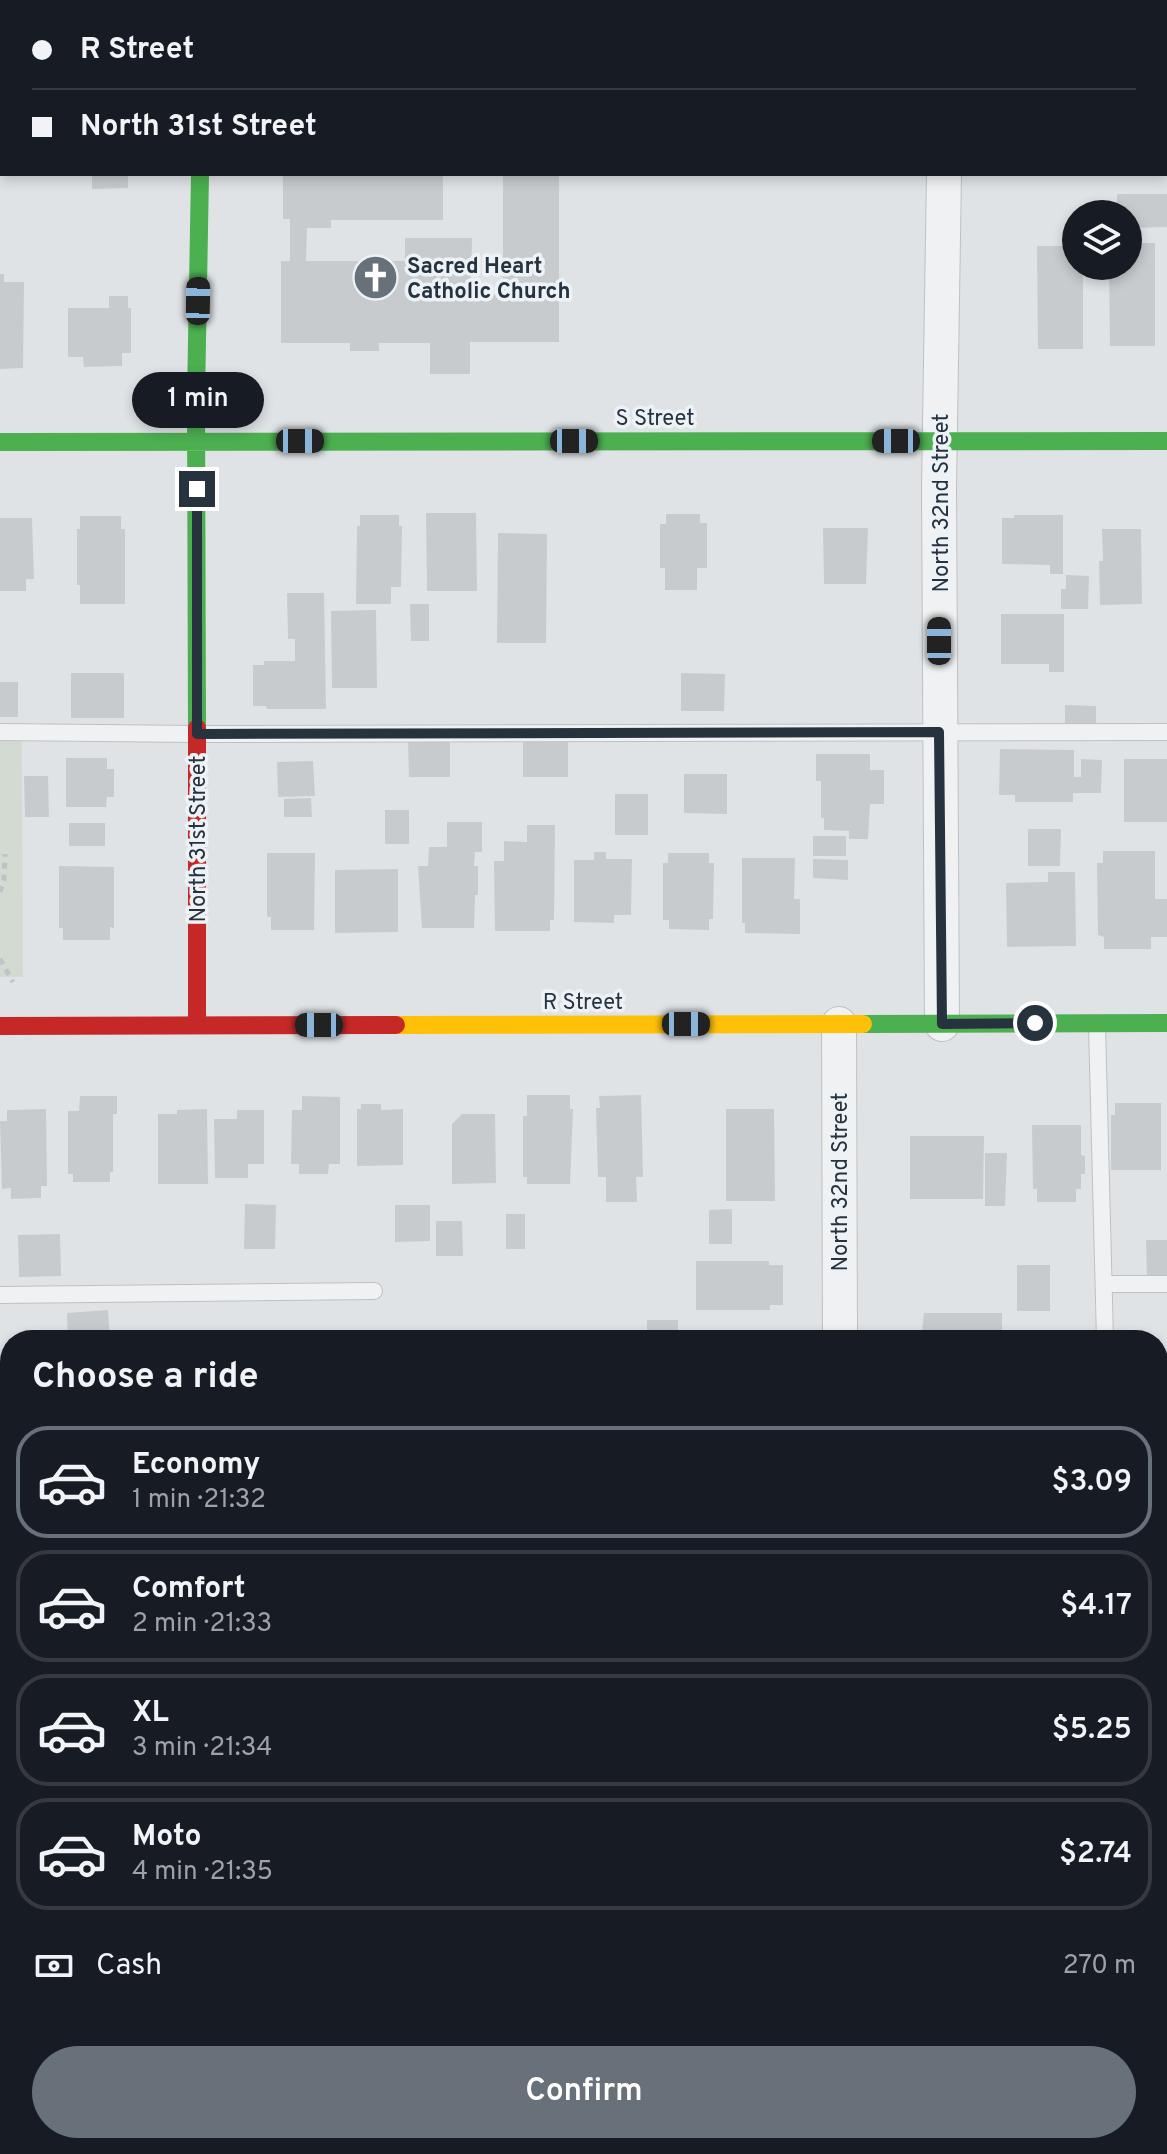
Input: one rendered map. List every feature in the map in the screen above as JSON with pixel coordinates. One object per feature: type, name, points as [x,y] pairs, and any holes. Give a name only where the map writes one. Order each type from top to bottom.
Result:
[{"type":"street","name":"North 31st Street","points":[[197,1025],[196,442],[200,176]]},
{"type":"street","name":"North 32nd Street","points":[[942,1024],[939,732],[944,176]]},
{"type":"street","name":"S Street","points":[[0,442],[1167,441]]},
{"type":"street","name":"R Street","points":[[0,1026],[1167,1023]]},
{"type":"street","name":"North 32nd Street","points":[[839,1024],[840,1330]]},
{"type":"lane","points":[[0,732],[1167,732]]},
{"type":"lane","points":[[1097,1023],[1105,1330]]},
{"type":"lane","points":[[1104,1284],[1167,1284]]},
{"type":"lane","points":[[0,1295],[374,1291]]},
{"type":"path","points":[[0,892],[4,880],[5,854]]},
{"type":"path","points":[[0,959],[13,982]]},
{"type":"shaded area","points":[[22,731],[23,977],[0,977],[0,732]]},
{"type":"building","points":[[92,176],[128,176],[128,188],[92,189]]},
{"type":"building","name":"Sacred Heart Catholic Church","points":[[283,176],[443,176],[443,220],[331,220],[331,228],[307,228],[306,261],[405,261],[405,238],[472,238],[471,294],[503,294],[503,176],[559,176],[559,342],[470,342],[470,374],[430,374],[430,343],[379,343],[379,351],[350,351],[350,343],[281,343],[281,261],[290,261],[290,219],[283,219]]},
{"type":"building","points":[[1117,194],[1167,194],[1167,227],[1142,228],[1142,200],[1117,200]]},
{"type":"building","points":[[1142,243],[1155,243],[1155,346],[1110,346],[1109,280],[1142,280]]},
{"type":"building","points":[[1037,246],[1062,246],[1062,280],[1083,280],[1083,349],[1038,349]]},
{"type":"building","points":[[0,274],[4,274],[4,282],[24,282],[23,368],[0,369]]},
{"type":"building","points":[[109,296],[128,296],[131,353],[122,353],[122,366],[84,367],[83,357],[68,357],[68,308],[109,308]]},
{"type":"building","points":[[426,513],[476,513],[477,591],[427,591]]},
{"type":"building","points":[[666,514],[700,514],[700,523],[707,523],[707,568],[697,568],[697,590],[665,590],[665,568],[660,568],[660,524],[666,524]]},
{"type":"building","points":[[360,515],[399,515],[399,526],[402,526],[401,587],[391,587],[391,604],[356,604],[357,526],[360,526]]},
{"type":"building","points":[[1014,515],[1063,515],[1063,574],[1050,574],[1050,565],[1002,564],[1002,518],[1014,518]]},
{"type":"building","points":[[80,516],[121,516],[121,529],[125,529],[125,604],[80,604],[77,529],[80,529]]},
{"type":"building","points":[[0,518],[32,518],[34,579],[26,579],[26,591],[0,591]]},
{"type":"building","points":[[823,528],[868,528],[866,584],[824,584]]},
{"type":"building","points":[[1102,529],[1141,529],[1142,604],[1100,605]]},
{"type":"building","points":[[498,533],[547,534],[546,643],[497,643]]},
{"type":"building","points":[[1066,575],[1089,576],[1088,609],[1061,609],[1061,589],[1066,589]]},
{"type":"building","points":[[287,593],[324,593],[326,709],[267,709],[266,706],[253,706],[253,665],[264,665],[264,661],[295,661],[295,639],[288,639]]},
{"type":"building","points":[[410,604],[429,604],[429,641],[411,641]]},
{"type":"building","points":[[376,610],[377,688],[332,688],[331,611]]},
{"type":"building","points":[[1001,614],[1064,614],[1064,672],[1049,672],[1049,664],[1001,664]]},
{"type":"building","points":[[71,673],[124,673],[124,718],[71,718]]},
{"type":"building","points":[[681,673],[725,674],[724,711],[681,711]]},
{"type":"building","points":[[0,682],[18,682],[18,717],[0,717]]},
{"type":"building","points":[[1065,705],[1096,706],[1096,725],[1065,725]]},
{"type":"building","points":[[568,741],[568,777],[523,777],[523,742]]},
{"type":"building","points":[[408,742],[450,742],[450,777],[409,777]]},
{"type":"building","points":[[1000,749],[1074,750],[1074,777],[1081,777],[1081,759],[1102,760],[1101,793],[1073,793],[1073,802],[1015,802],[1015,795],[999,795]]},
{"type":"building","points":[[816,754],[870,754],[870,770],[884,770],[884,804],[870,804],[868,839],[849,839],[849,831],[824,830],[821,781],[816,781]]},
{"type":"building","points":[[66,758],[107,758],[107,769],[114,769],[114,797],[107,797],[106,807],[66,807]]},
{"type":"building","points":[[1124,759],[1167,759],[1167,822],[1124,822]]},
{"type":"building","points":[[313,761],[315,796],[278,797],[277,762]]},
{"type":"building","points":[[684,774],[727,774],[727,814],[684,813]]},
{"type":"building","points":[[24,776],[48,776],[49,817],[25,817]]},
{"type":"building","points":[[615,794],[648,794],[648,835],[615,835]]},
{"type":"building","points":[[311,798],[312,817],[284,817],[284,799]]},
{"type":"building","points":[[385,810],[409,810],[409,844],[385,844]]},
{"type":"building","points":[[447,822],[482,822],[482,852],[475,852],[478,895],[475,895],[474,928],[422,928],[418,866],[428,866],[429,847],[447,847]]},
{"type":"building","points":[[69,823],[105,823],[105,846],[69,846]]},
{"type":"building","points":[[527,825],[555,825],[554,920],[550,920],[550,931],[495,931],[494,861],[504,861],[504,841],[527,842]]},
{"type":"building","points":[[1028,829],[1061,829],[1060,866],[1028,866]]},
{"type":"building","points":[[813,836],[846,836],[846,856],[813,856]]},
{"type":"building","points":[[1103,851],[1155,851],[1155,899],[1167,899],[1167,937],[1151,937],[1151,949],[1104,949],[1104,937],[1098,935],[1097,863],[1103,863]]},
{"type":"building","points":[[594,852],[606,852],[606,859],[632,859],[631,915],[614,915],[614,923],[574,922],[574,860],[594,860]]},
{"type":"building","points":[[267,853],[315,853],[314,930],[271,930],[271,917],[267,917]]},
{"type":"building","points":[[668,853],[709,853],[709,863],[714,863],[713,919],[709,919],[709,930],[669,929],[669,920],[663,920],[663,863],[668,863]]},
{"type":"building","points":[[742,858],[795,858],[794,899],[800,899],[800,934],[745,933],[745,923],[742,923]]},
{"type":"building","points":[[813,859],[848,860],[848,880],[813,878]]},
{"type":"building","points":[[59,866],[114,867],[114,928],[110,927],[110,940],[63,940],[63,928],[59,928]]},
{"type":"building","points":[[398,869],[398,932],[335,933],[335,870]]},
{"type":"building","points":[[1048,872],[1075,872],[1076,946],[1007,947],[1006,883],[1048,882]]},
{"type":"building","points":[[527,1095],[570,1095],[570,1109],[573,1109],[570,1184],[527,1184],[527,1177],[523,1177],[523,1116],[527,1116]]},
{"type":"building","points":[[641,1095],[643,1177],[636,1177],[637,1202],[606,1202],[606,1177],[598,1177],[596,1108],[600,1108],[599,1096]]},
{"type":"building","points":[[80,1096],[117,1096],[117,1114],[113,1114],[113,1172],[110,1172],[110,1182],[73,1182],[73,1174],[68,1174],[68,1111],[79,1111]]},
{"type":"building","points":[[302,1096],[340,1097],[340,1164],[329,1164],[328,1174],[299,1174],[299,1164],[291,1164],[292,1110],[302,1110]]},
{"type":"building","points":[[1115,1103],[1161,1103],[1161,1170],[1111,1170],[1111,1115],[1115,1115]]},
{"type":"building","points":[[361,1104],[381,1104],[381,1110],[403,1109],[403,1165],[357,1166],[357,1109],[361,1109]]},
{"type":"building","points":[[46,1109],[47,1186],[41,1186],[41,1198],[11,1199],[11,1188],[2,1189],[0,1121],[7,1121],[7,1110]]},
{"type":"building","points":[[207,1109],[208,1184],[158,1184],[158,1114]]},
{"type":"building","points":[[726,1109],[774,1109],[775,1201],[726,1201]]},
{"type":"building","points":[[237,1110],[264,1110],[264,1164],[248,1164],[248,1178],[215,1178],[214,1119],[237,1119]]},
{"type":"building","points":[[462,1114],[495,1114],[496,1183],[452,1184],[452,1124]]},
{"type":"building","points":[[1032,1125],[1081,1125],[1081,1155],[1085,1156],[1085,1174],[1081,1174],[1081,1189],[1076,1189],[1076,1202],[1037,1202],[1037,1189],[1033,1189]]},
{"type":"building","points":[[910,1136],[984,1136],[983,1199],[910,1199]]},
{"type":"building","points":[[985,1153],[1007,1153],[1005,1206],[985,1206]]},
{"type":"building","points":[[245,1204],[276,1205],[275,1249],[244,1249]]},
{"type":"building","points":[[395,1205],[430,1205],[430,1241],[395,1242]]},
{"type":"building","points":[[732,1209],[732,1244],[709,1244],[709,1210]]},
{"type":"building","points":[[506,1214],[525,1214],[525,1249],[506,1249]]},
{"type":"building","points":[[436,1221],[462,1221],[463,1256],[436,1256]]},
{"type":"building","points":[[60,1234],[61,1276],[19,1277],[18,1235]]},
{"type":"building","points":[[1146,1240],[1167,1240],[1167,1278],[1147,1278]]},
{"type":"building","points":[[696,1261],[769,1261],[769,1265],[783,1265],[783,1305],[770,1305],[770,1310],[696,1310]]},
{"type":"building","points":[[1017,1265],[1050,1265],[1050,1311],[1017,1311]]},
{"type":"building","points":[[108,1310],[109,1330],[68,1330],[67,1313]]},
{"type":"building","points":[[924,1313],[1002,1313],[1002,1330],[922,1330]]},
{"type":"building","points":[[647,1320],[678,1320],[678,1330],[647,1330]]},
{"type":"traffic: fast","points":[[197,728],[196,397],[200,176]]},
{"type":"traffic: fast","points":[[0,442],[1167,441]]},
{"type":"traffic: fast","points":[[863,1024],[1167,1023]]},
{"type":"traffic: slow","points":[[396,1025],[863,1024]]},
{"type":"traffic: jam","points":[[197,728],[197,1025]]},
{"type":"traffic: jam","points":[[0,1026],[396,1025]]},
{"type":"place","name":"Sacred Heart Catholic Church","points":[[376,278]]},
{"type":"route","points":[[197,489],[197,734],[939,732],[942,1024],[1035,1023]]}]
